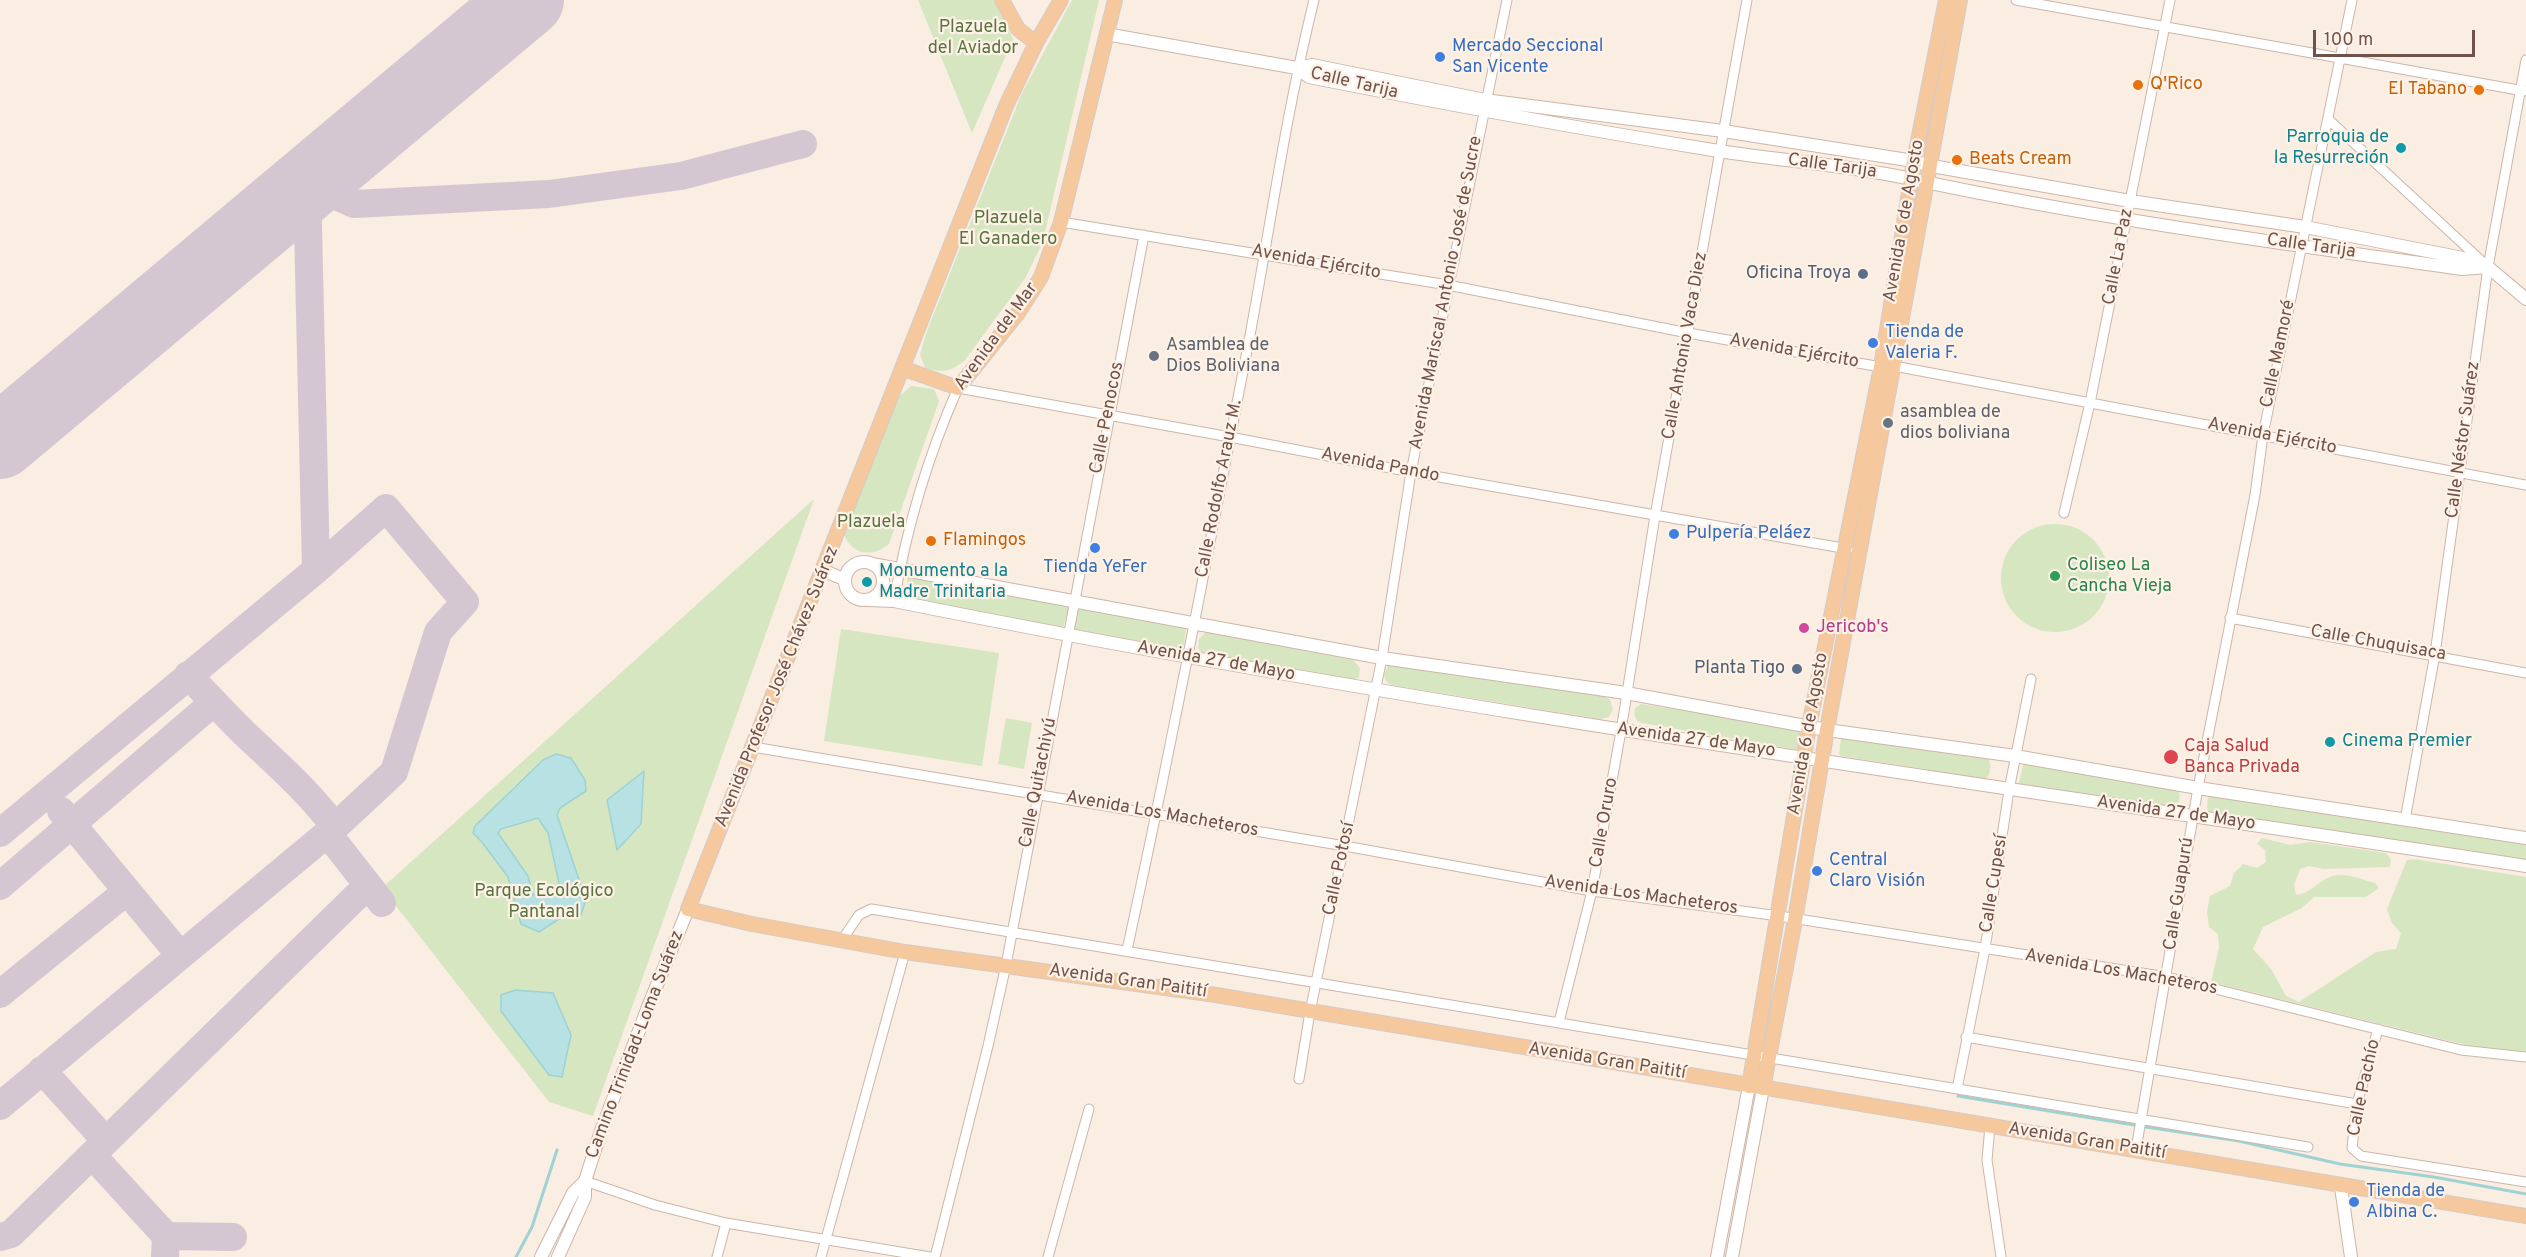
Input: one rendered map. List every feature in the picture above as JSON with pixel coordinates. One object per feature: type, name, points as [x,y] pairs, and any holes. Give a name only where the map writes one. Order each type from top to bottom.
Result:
[{"type":"main road","points":[[1002,0],[1018,29],[1036,43]]},
{"type":"main road","name":"Avenida Profesor José Chávez Suárez","points":[[688,909],[824,571],[1006,106],[1036,43],[1061,0]]},
{"type":"main road","name":"Avenida del Mar","points":[[958,388],[1018,313],[1041,278],[1061,222],[1115,0]]},
{"type":"main road","name":"Avenida 6 de Agosto","points":[[1717,1257],[1756,1087],[1768,1059],[1796,920],[1827,730],[1860,552],[1888,367],[1911,179],[1946,0]]},
{"type":"main road","name":"Avenida 6 de Agosto","points":[[1732,1257],[1756,1087],[1754,1056],[1809,726],[1844,549],[1888,367],[1932,166],[1960,0]]},
{"type":"main road","name":"Calle Tarija","points":[[1106,34],[1297,68],[1309,76],[1484,106],[1720,151],[1911,179],[2301,246],[2462,268],[2483,266]]},
{"type":"main road","name":"Calle Tarija","points":[[1484,106],[1724,131],[1914,161],[2130,201],[2304,227],[2463,258],[2483,266]]},
{"type":"main road","points":[[2483,266],[2526,299]]},
{"type":"main road","name":"Avenida Pando","points":[[902,368],[958,388]]},
{"type":"main road","points":[[866,562],[873,564],[881,574],[882,587],[879,593],[868,600],[856,599],[851,596],[845,585],[844,579],[849,568],[854,564],[866,562]]},
{"type":"main road","name":"Avenida 27 de Mayo","points":[[873,564],[1193,625],[1382,658],[1626,693],[1827,730],[2015,756],[2198,788],[2526,837]]},
{"type":"main road","points":[[824,571],[844,579]]},
{"type":"main road","name":"Avenida 27 de Mayo","points":[[868,600],[894,602],[1066,636],[1621,731],[1822,759],[2009,790],[2526,866]]},
{"type":"main road","name":"Avenida Gran Paitití","points":[[688,909],[752,924],[905,952],[1006,964],[1216,995],[2136,1149],[2341,1187],[2526,1216]]},
{"type":"main road","name":"Camino Trinidad-Loma Suárez","points":[[558,1257],[585,1197],[585,1181],[648,1007],[688,909]]},
{"type":"main road","name":"Camino Trinidad-Loma Suárez","points":[[542,1257],[573,1193],[585,1181]]},
{"type":"main road","points":[[2341,1187],[2351,1257]]},
{"type":"main road","points":[[1725,1216],[1739,1220]]},
{"type":"street","name":"Calle Rodolfo Arauz M.","points":[[1127,950],[1230,437],[1297,68],[1314,0]]},
{"type":"street","name":"Avenida Mariscal Antonio José de Sucre","points":[[1382,658],[1412,472],[1507,0]]},
{"type":"street","name":"Calle Antonio Vaca Diez","points":[[1626,693],[1655,516],[1747,0]]},
{"type":"street","points":[[2016,0],[2523,91]]},
{"type":"street","name":"Calle La Paz","points":[[2064,513],[2090,403],[2170,0]]},
{"type":"street","name":"Calle Mamoré","points":[[2193,816],[2255,495],[2263,435],[2352,0]]},
{"type":"street","name":"Calle Néstor Suárez","points":[[2408,821],[2435,654],[2483,266],[2523,91],[2526,60]]},
{"type":"street","points":[[2328,119],[2483,266]]},
{"type":"street","name":"Avenida Ejército","points":[[1061,222],[1448,285],[1688,333],[2090,403],[2526,485]]},
{"type":"street","name":"Calle Penocos","points":[[1074,602],[1144,235]]},
{"type":"street","name":"Avenida Pando","points":[[958,388],[1860,552]]},
{"type":"street","name":"Avenida del Mar","points":[[894,602],[905,542],[935,439],[958,388]]},
{"type":"street","name":"Calle Quitachiyú","points":[[935,1257],[988,1046],[1006,964],[1074,602]]},
{"type":"street","name":"Calle Chuquisaca","points":[[2230,618],[2435,654],[2526,673]]},
{"type":"street","name":"Calle Potosí","points":[[1299,1079],[1310,1012],[1382,658]]},
{"type":"street","name":"Calle Cupesí","points":[[1957,1089],[1985,949],[2009,790],[2031,679]]},
{"type":"street","name":"Calle Oruro","points":[[1559,1022],[1592,891],[1626,693]]},
{"type":"street","name":"Avenida Los Macheteros","points":[[753,747],[1345,846],[1592,891],[1779,916],[2167,977],[2461,1050],[2526,1057]]},
{"type":"street","name":"Calle Guapurú","points":[[2136,1149],[2193,816]]},
{"type":"street","points":[[842,939],[859,915],[871,909],[2308,1147]]},
{"type":"street","points":[[821,1257],[905,952]]},
{"type":"street","name":"Calle Pachío","points":[[2378,1029],[2357,1104],[2352,1148],[2361,1156],[2526,1182]]},
{"type":"street","points":[[1966,1037],[2357,1104]]},
{"type":"street","points":[[1048,1257],[1089,1109]]},
{"type":"street","points":[[1990,1126],[1987,1160],[2001,1257]]},
{"type":"street","points":[[585,1181],[655,1205],[726,1222],[930,1257]]},
{"type":"street","points":[[717,1257],[726,1222]]},
{"type":"green space","name":"Plazuela del Aviador","points":[[918,0],[995,0],[1013,39],[972,133]]},
{"type":"green space","name":"Plazuela El Ganadero","points":[[1072,0],[1099,0],[1043,241],[1026,277],[965,360],[946,370],[936,371],[925,368],[920,354],[927,331],[1022,93]]},
{"type":"green space","name":"Plazuela","points":[[911,386],[934,389],[939,401],[889,544],[874,552],[860,551],[849,543],[842,528],[896,399]]},
{"type":"green space","name":"Parque Ecológico Pantanal","points":[[814,499],[593,1116],[549,1102],[382,888]]},
{"type":"green space","name":"Coliseo La Cancha Vieja","points":[[2055,524],[2076,528],[2093,540],[2105,557],[2109,578],[2105,599],[2093,616],[2076,628],[2055,632],[2034,628],[2017,616],[2005,599],[2001,578],[2005,557],[2017,540],[2034,528]]},
{"type":"green space","points":[[908,574],[1070,605],[1062,631],[905,603]]},
{"type":"green space","points":[[1079,606],[1186,628],[1183,652],[1073,633]]},
{"type":"green space","points":[[841,629],[999,653],[982,766],[824,741]]},
{"type":"green space","points":[[1206,632],[1353,660],[1360,668],[1359,677],[1350,682],[1203,655],[1198,648],[1199,639]]},
{"type":"green space","points":[[1389,664],[1604,696],[1610,700],[1613,709],[1609,717],[1600,719],[1391,685],[1386,681],[1384,674]]},
{"type":"green space","points":[[1641,704],[1803,729],[1800,750],[1642,723],[1637,721],[1634,714],[1635,708]]},
{"type":"green space","points":[[1006,718],[1032,723],[1024,769],[998,764]]},
{"type":"green space","points":[[1845,736],[1988,757],[1989,773],[1984,781],[1841,756],[1839,754],[1841,739]]},
{"type":"green space","points":[[2025,764],[2177,789],[2180,795],[2178,806],[2174,808],[2021,785],[2019,782]]},
{"type":"green space","points":[[2212,794],[2526,841],[2526,862],[2209,813],[2208,797]]},
{"type":"green space","points":[[2262,838],[2290,845],[2310,842],[2386,853],[2391,860],[2390,867],[2323,869],[2309,866],[2300,869],[2294,885],[2296,895],[2307,892],[2327,878],[2338,875],[2352,876],[2375,883],[2379,888],[2366,897],[2314,897],[2302,908],[2263,927],[2253,949],[2271,969],[2286,996],[2299,1002],[2376,952],[2396,949],[2401,933],[2392,923],[2387,909],[2407,860],[2414,859],[2526,877],[2526,1055],[2474,1047],[2211,982],[2219,948],[2218,934],[2209,927],[2207,912],[2210,896],[2230,886],[2234,873],[2243,864],[2257,868],[2266,862],[2265,850],[2257,844]]},
{"type":"water","points":[[556,754],[571,758],[585,780],[586,791],[560,808],[557,815],[586,900],[581,915],[562,917],[539,932],[521,924],[508,877],[473,833],[475,826],[543,760]],"holes":[[[538,818],[548,833],[559,883],[547,896],[533,895],[528,876],[498,833],[501,829]]]},
{"type":"water","points":[[644,771],[641,824],[617,850],[607,800]]},
{"type":"water","points":[[515,990],[553,993],[571,1035],[562,1077],[549,1075],[501,1011],[501,995]]},
{"type":"waterway","points":[[1958,1096],[2134,1125]]},
{"type":"waterway","points":[[2146,1127],[2239,1141],[2340,1164],[2434,1177],[2526,1194]]},
{"type":"waterway","points":[[516,1257],[532,1227],[557,1150]]},
{"type":"taxiway","points":[[0,833],[316,570],[307,183],[354,204],[549,194],[681,176],[803,144]]},
{"type":"taxiway","points":[[316,570],[386,508],[465,602],[438,632],[394,772],[335,827]]},
{"type":"taxiway","points":[[0,1106],[335,827],[303,789],[188,675]]},
{"type":"taxiway","points":[[0,886],[214,702]]},
{"type":"taxiway","points":[[61,811],[180,955]]},
{"type":"taxiway","points":[[328,834],[382,903]]},
{"type":"taxiway","points":[[0,1237],[11,1234],[367,886]]},
{"type":"taxiway","points":[[0,994],[127,891]]},
{"type":"taxiway","points":[[42,1070],[106,1141]]},
{"type":"taxiway","points":[[92,1155],[166,1236],[165,1257]]},
{"type":"taxiway","points":[[166,1236],[233,1237]]},
{"type":"runway","points":[[0,442],[527,0]]},
{"type":"place","name":"Mercado Seccional San Vicente","points":[[1440,57]]},
{"type":"place","name":"Q'Rico","points":[[2138,85]]},
{"type":"place","name":"El Tabano","points":[[2479,90]]},
{"type":"place","name":"Parroquia de la Resurreción","points":[[2401,148]]},
{"type":"place","name":"Beats Cream","points":[[1957,160]]},
{"type":"place","name":"Oficina Troya","points":[[1863,274]]},
{"type":"place","name":"Tienda de Valeria F.","points":[[1873,343]]},
{"type":"place","name":"Asamblea de Dios Boliviana","points":[[1154,356]]},
{"type":"place","name":"asamblea de dios boliviana","points":[[1888,423]]},
{"type":"place","name":"Pulpería Peláez","points":[[1674,534]]},
{"type":"place","name":"Flamingos","points":[[931,541]]},
{"type":"place","name":"Tienda YeFer","points":[[1095,548]]},
{"type":"place","name":"Coliseo La Cancha Vieja","points":[[2055,576]]},
{"type":"place","name":"Monumento a la Madre Trinitaria","points":[[867,582]]},
{"type":"place","name":"Jericob's","points":[[1804,628]]},
{"type":"place","name":"Planta Tigo","points":[[1797,669]]},
{"type":"place","name":"Cinema Premier","points":[[2330,742]]},
{"type":"place","name":"Caja Salud Banca Privada","points":[[2171,757]]},
{"type":"place","name":"Central Claro Visión","points":[[1817,871]]},
{"type":"place","name":"Tienda de Albina C.","points":[[2354,1202]]}]
